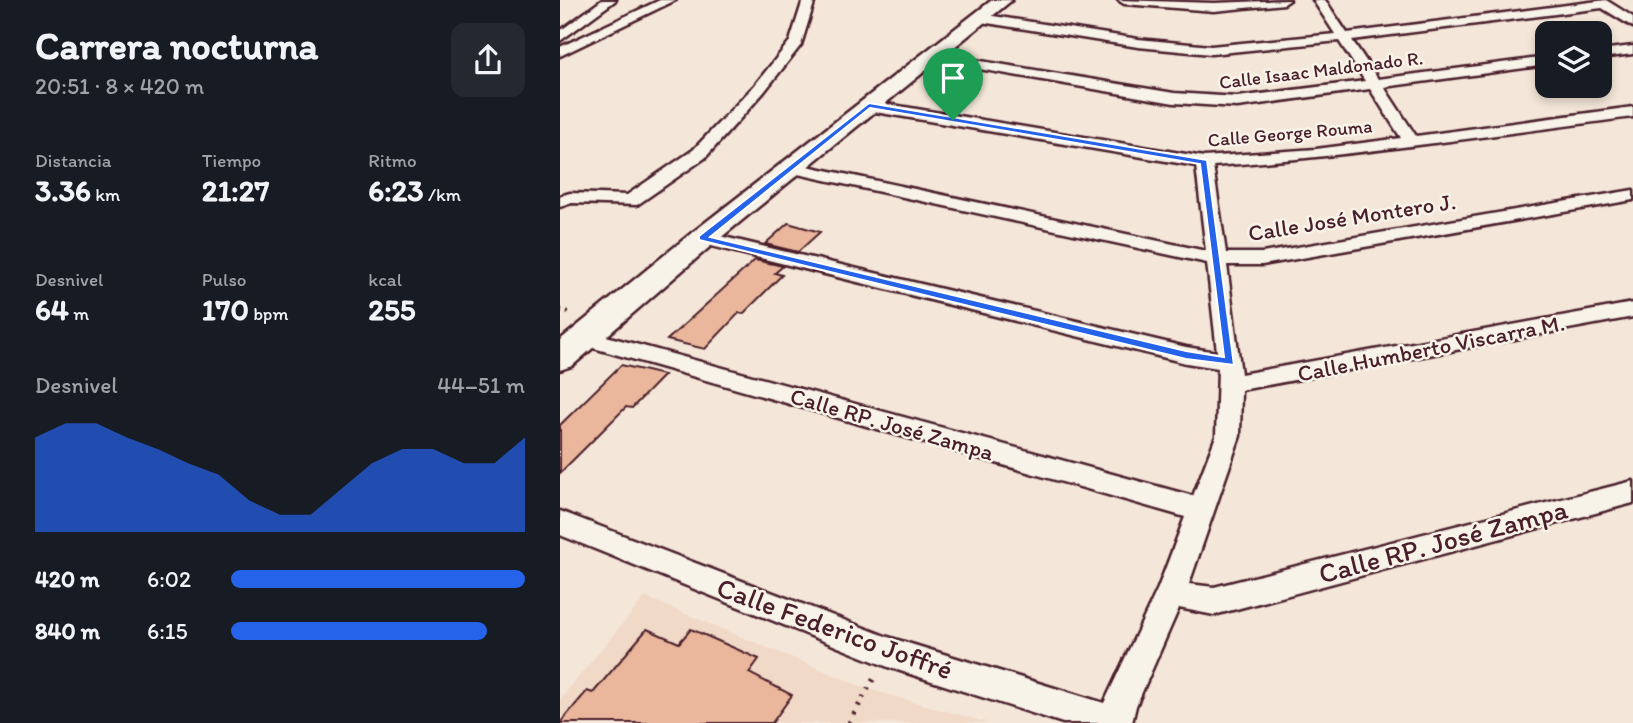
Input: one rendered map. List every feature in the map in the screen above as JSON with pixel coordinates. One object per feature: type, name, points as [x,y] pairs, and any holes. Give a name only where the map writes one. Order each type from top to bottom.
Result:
[{"type":"main road","points":[[560,358],[703,238],[1003,0]]},
{"type":"street","points":[[563,32],[610,0]]},
{"type":"street","points":[[560,52],[670,0]]},
{"type":"street","points":[[560,202],[570,198],[631,201],[699,154],[759,89],[796,41],[809,0]]},
{"type":"street","points":[[1124,0],[1214,7],[1284,0]]},
{"type":"street","points":[[1319,0],[1413,143]]},
{"type":"street","points":[[981,18],[1138,43],[1211,50],[1343,37],[1601,2],[1633,23]]},
{"type":"street","points":[[1612,53],[1633,50]]},
{"type":"street","name":"Calle Isaac Maldonado R.","points":[[933,57],[1209,102],[1237,103],[1535,63]]},
{"type":"street","name":"Calle George Rouma","points":[[869,106],[1204,162],[1316,155],[1633,112]]},
{"type":"street","points":[[1115,723],[1120,704],[1172,591],[1228,436],[1230,372],[1204,162]]},
{"type":"street","name":"Calle José Montero J.","points":[[793,168],[1216,258],[1262,259],[1633,195]]},
{"type":"street","name":"Calle Humberto Viscarra M.","points":[[703,238],[1186,355],[1250,382],[1633,310]]},
{"type":"street","name":"Calle RP. José Zampa","points":[[584,338],[1201,510]]},
{"type":"street","name":"Calle RP. José Zampa","points":[[1172,591],[1190,598],[1214,601],[1633,492]]},
{"type":"street","name":"Calle Federico Joffré","points":[[560,523],[888,652],[1115,723]]},
{"type":"path","points":[[849,723],[868,689]]},
{"type":"shaded area","points":[[645,597],[868,689],[989,723],[560,723],[560,699]]},
{"type":"building","points":[[788,223],[820,232],[798,252],[765,244]]},
{"type":"building","points":[[755,260],[783,266],[775,273],[782,275],[743,314],[739,313],[705,349],[667,340]]},
{"type":"building","points":[[621,365],[664,375],[632,408],[626,407],[560,473],[560,425]]},
{"type":"building","points":[[647,629],[679,643],[691,629],[759,659],[749,673],[792,695],[772,723],[560,723],[587,691],[593,693]]},
{"type":"route","points":[[869,106],[953,120],[1204,162],[1230,362],[1186,355],[703,238],[869,106]]}]
